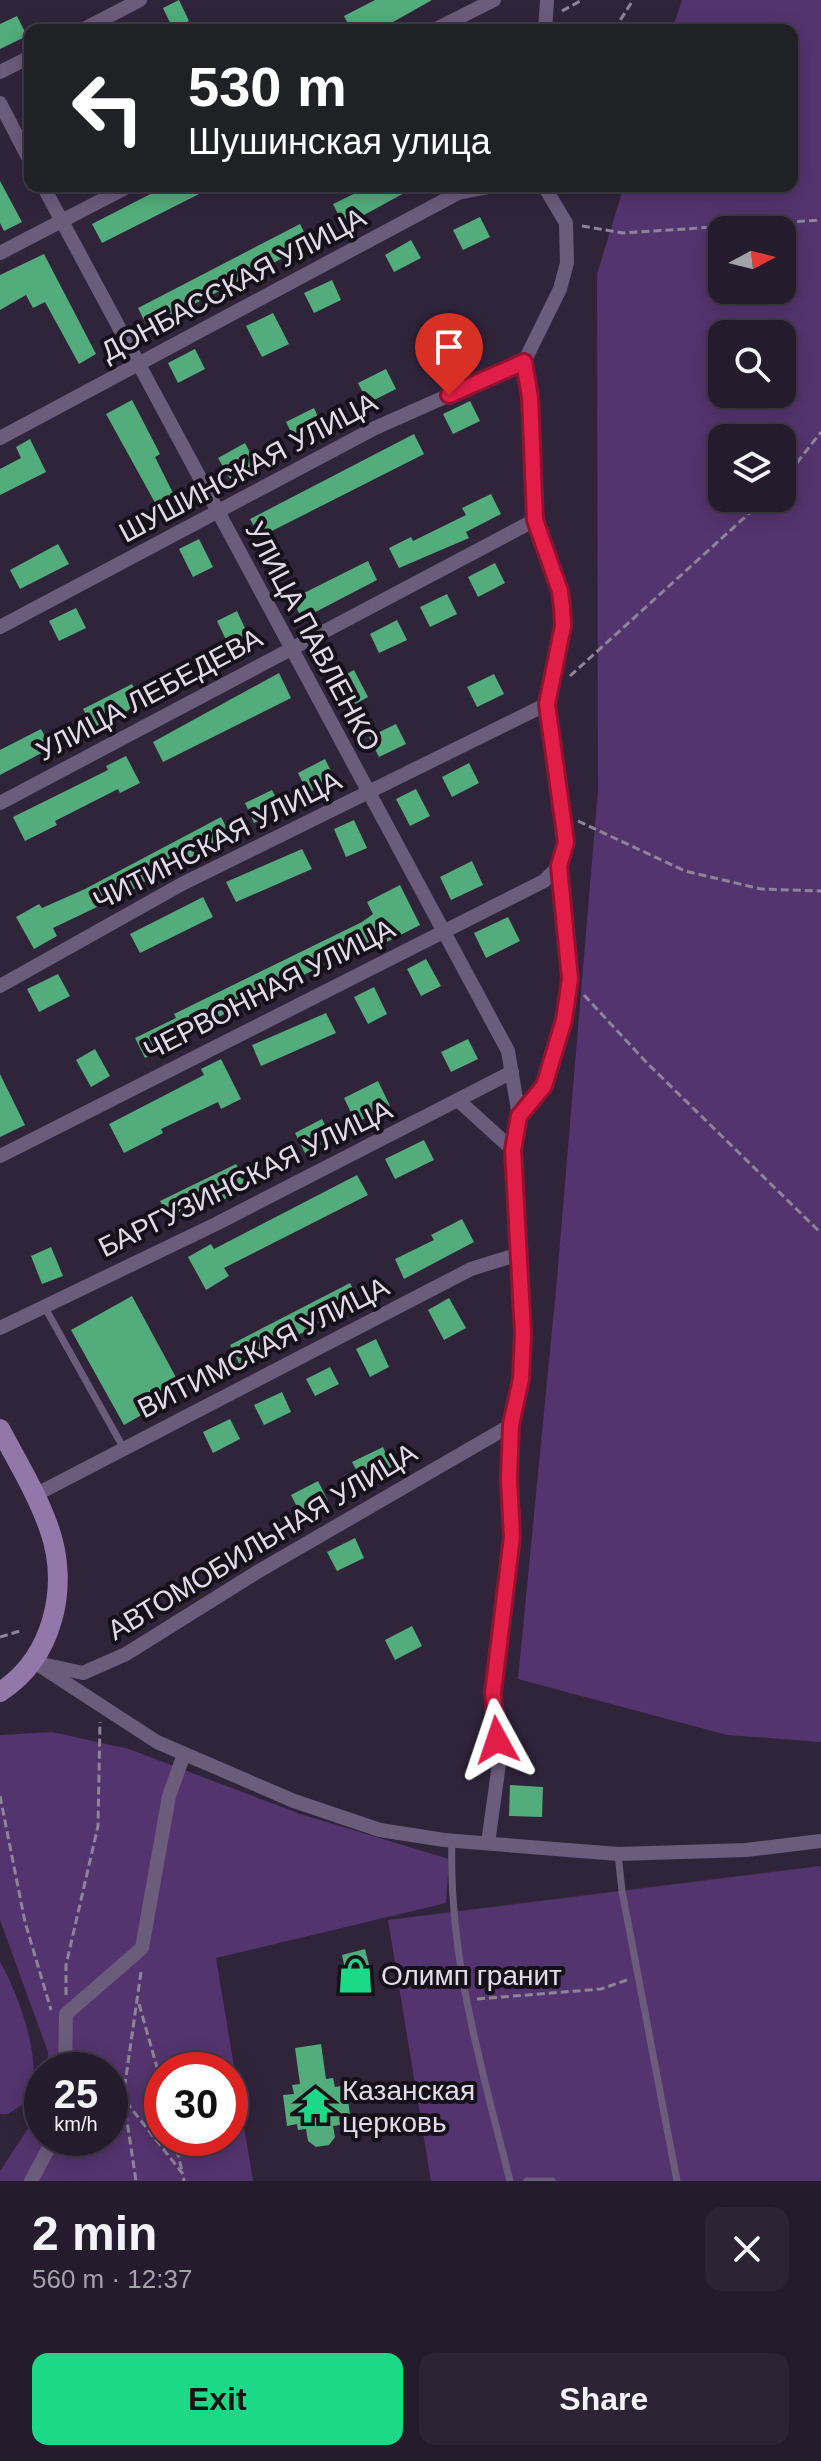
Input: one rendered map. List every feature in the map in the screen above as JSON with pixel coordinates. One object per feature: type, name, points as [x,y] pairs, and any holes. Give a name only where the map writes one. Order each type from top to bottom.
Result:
[{"type":"street","points":[[94,24],[140,0]]},
{"type":"street","points":[[446,24],[494,0]]},
{"type":"street","points":[[545,24],[547,0]]},
{"type":"street","points":[[0,72],[24,60]]},
{"type":"street","points":[[0,103],[24,149]]},
{"type":"street","name":"УЛИЦА ПАВЛЕНКО","points":[[46,192],[508,1051],[519,1116]]},
{"type":"street","points":[[0,253],[118,192]]},
{"type":"street","name":"ДОНБАССКАЯ УЛИЦА","points":[[0,438],[463,192]]},
{"type":"street","points":[[488,1843],[499,1764],[493,1693],[512,1537],[509,1479],[511,1425],[521,1379],[523,1309],[513,1150],[519,1116],[544,1086],[564,1020],[570,979],[559,866],[566,842],[547,704],[563,626],[560,591],[535,520],[530,397],[524,362],[560,289],[567,263],[566,223],[548,192]]},
{"type":"street","name":"ШУШИНСКАЯ УЛИЦА","points":[[0,627],[375,428],[524,362]]},
{"type":"street","name":"УЛИЦА ЛЕБЕДЕВА","points":[[0,803],[535,520]]},
{"type":"street","name":"ЧИТИНСКАЯ УЛИЦА","points":[[0,986],[182,884],[547,704]]},
{"type":"street","name":"ЧЕРВОННАЯ УЛИЦА","points":[[0,1156],[544,881],[559,866]]},
{"type":"street","name":"БАРГУЗИНСКАЯ УЛИЦА","points":[[0,1328],[512,1072]]},
{"type":"street","points":[[459,1101],[513,1150]]},
{"type":"street","name":"ВИТИМСКАЯ УЛИЦА","points":[[35,1495],[471,1269],[519,1254]]},
{"type":"street","name":"АВТОМОБИЛЬНАЯ УЛИЦА","points":[[34,1662],[83,1673],[126,1654],[259,1571],[511,1425]]},
{"type":"street","points":[[0,1429],[50,1529],[58,1589],[48,1635],[34,1662],[17,1681],[0,1692]]},
{"type":"street","points":[[34,1662],[157,1742],[294,1801],[380,1830],[452,1840],[618,1854],[746,1850],[821,1841]]},
{"type":"street","points":[[63,2052],[59,2014],[142,1948],[169,1796],[184,1754]]},
{"type":"street","points":[[31,2181],[44,2156]]},
{"type":"lane","points":[[44,1306],[123,1447]]},
{"type":"lane","points":[[452,1840],[451,1881],[465,2002],[510,2181]]},
{"type":"lane","points":[[618,1854],[677,2181]]},
{"type":"lane","points":[[527,2181],[552,2181]]},
{"type":"path","points":[[618,24],[633,0]]},
{"type":"path","points":[[566,223],[623,233],[821,220]]},
{"type":"path","points":[[796,464],[821,432]]},
{"type":"path","points":[[547,704],[605,641],[752,512]]},
{"type":"path","points":[[562,814],[685,871],[761,889],[821,891]]},
{"type":"path","points":[[570,979],[647,1063],[821,1233]]},
{"type":"path","points":[[0,1637],[20,1631]]},
{"type":"path","points":[[59,2014],[66,1965],[98,1826],[101,1707]]},
{"type":"path","points":[[0,1796],[25,1922],[59,2014]]},
{"type":"path","points":[[128,2065],[142,1948]]},
{"type":"path","points":[[465,2002],[487,1997],[601,1989],[638,1976]]},
{"type":"path","points":[[138,2000],[153,2052]]},
{"type":"path","points":[[128,2104],[183,2174]]},
{"type":"path","points":[[128,2130],[136,2181]]},
{"type":"path","points":[[178,2156],[184,2181]]},
{"type":"shaded area","points":[[682,0],[821,0],[821,1742],[727,1735],[518,1679],[557,1279],[598,790],[597,274],[622,192],[798,192],[798,24],[674,24]]},
{"type":"shaded area","points":[[52,1732],[129,1749],[300,1814],[449,1859],[446,1903],[216,1958],[232,2052],[144,2052],[144,2156],[248,2156],[248,2151],[253,2181],[0,2181],[0,2171],[24,2134],[24,2156],[128,2156],[128,2052],[48,2052],[0,1920],[0,1735]]},
{"type":"shaded area","points":[[821,1866],[821,2181],[431,2181],[388,1920]]},
{"type":"shaded area","points":[[0,1962],[21,2010],[32,2052],[24,2052],[24,2102],[8,2114],[0,2114]]},
{"type":"building","points":[[179,0],[189,21],[171,24],[163,8]]},
{"type":"building","points":[[375,0],[432,0],[390,24],[348,24],[344,16]]},
{"type":"building","points":[[17,16],[24,37],[0,49],[0,24]]},
{"type":"building","points":[[0,181],[22,222],[4,231],[0,223]]},
{"type":"building","points":[[154,192],[203,192],[102,243],[92,224]]},
{"type":"building","points":[[358,192],[406,192],[344,226],[333,204]]},
{"type":"building","points":[[480,217],[490,237],[463,250],[453,230]]},
{"type":"building","points":[[300,224],[310,244],[148,328],[138,308]]},
{"type":"building","points":[[411,240],[421,258],[394,272],[385,255]]},
{"type":"building","points":[[44,254],[96,354],[79,364],[45,302],[33,308],[26,295],[0,310],[0,275]]},
{"type":"building","points":[[332,280],[341,300],[314,313],[304,293]]},
{"type":"building","points":[[273,313],[289,344],[262,357],[246,326]]},
{"type":"building","points":[[452,330],[461,349],[434,363],[424,343]]},
{"type":"building","points":[[195,349],[205,369],[178,383],[168,363]]},
{"type":"building","points":[[386,369],[396,389],[368,403],[358,383]]},
{"type":"building","points":[[132,400],[160,454],[155,457],[182,511],[164,519],[106,414]]},
{"type":"building","points":[[470,401],[480,421],[453,434],[443,414]]},
{"type":"building","points":[[314,408],[323,428],[296,442],[286,422]]},
{"type":"building","points":[[414,434],[424,454],[260,537],[250,519]]},
{"type":"building","points":[[30,439],[46,472],[0,495],[0,469],[21,458],[16,447]]},
{"type":"building","points":[[245,443],[256,464],[230,479],[218,458]]},
{"type":"building","points":[[491,494],[501,514],[466,532],[469,538],[399,568],[389,548],[411,537],[413,541],[466,515],[462,508]]},
{"type":"building","points":[[199,539],[213,567],[193,577],[179,549]]},
{"type":"building","points":[[58,544],[69,564],[20,589],[10,570]]},
{"type":"building","points":[[368,561],[377,580],[302,619],[292,599]]},
{"type":"building","points":[[495,563],[505,583],[478,597],[468,577]]},
{"type":"building","points":[[447,594],[457,614],[430,627],[420,607]]},
{"type":"building","points":[[76,608],[86,628],[59,641],[49,621]]},
{"type":"building","points":[[237,611],[250,639],[230,648],[217,621]]},
{"type":"building","points":[[397,620],[407,640],[379,653],[370,634]]},
{"type":"building","points":[[354,670],[368,697],[348,708],[334,681]]},
{"type":"building","points":[[279,673],[291,698],[163,762],[153,742]]},
{"type":"building","points":[[494,674],[504,694],[477,707],[467,687]]},
{"type":"building","points":[[132,684],[142,703],[94,729],[83,709]]},
{"type":"building","points":[[396,724],[406,744],[379,757],[369,737]]},
{"type":"building","points":[[41,729],[51,748],[0,775],[0,750]]},
{"type":"building","points":[[126,756],[140,783],[120,793],[118,789],[55,821],[57,825],[25,841],[13,817],[108,770],[106,766]]},
{"type":"building","points":[[325,759],[335,779],[308,793],[298,773]]},
{"type":"building","points":[[469,763],[479,783],[452,797],[442,777]]},
{"type":"building","points":[[416,789],[430,816],[410,826],[396,799]]},
{"type":"building","points":[[272,790],[282,810],[254,823],[245,803]]},
{"type":"building","points":[[221,817],[231,836],[141,886],[53,928],[57,936],[34,949],[16,917],[39,904],[42,908],[85,889]]},
{"type":"building","points":[[354,820],[367,848],[346,857],[334,829]]},
{"type":"building","points":[[302,849],[312,869],[236,902],[226,882]]},
{"type":"building","points":[[472,861],[483,885],[451,900],[440,877]]},
{"type":"building","points":[[400,885],[420,925],[375,948],[373,942],[330,962],[170,1041],[172,1045],[145,1058],[135,1038],[176,1018],[174,1014],[362,922],[373,914],[367,902]]},
{"type":"building","points":[[203,897],[213,917],[140,953],[130,934]]},
{"type":"building","points":[[508,917],[520,941],[486,958],[474,933]]},
{"type":"building","points":[[426,959],[441,986],[421,996],[407,969]]},
{"type":"building","points":[[58,974],[70,996],[39,1012],[27,989]]},
{"type":"building","points":[[374,987],[387,1014],[368,1024],[354,997]]},
{"type":"building","points":[[326,1013],[336,1033],[261,1066],[252,1045]]},
{"type":"building","points":[[468,1039],[478,1059],[451,1072],[441,1052]]},
{"type":"building","points":[[95,1049],[110,1076],[91,1087],[76,1060]]},
{"type":"building","points":[[221,1059],[241,1099],[221,1109],[218,1102],[161,1129],[163,1133],[124,1153],[109,1124],[204,1075],[201,1069]]},
{"type":"building","points":[[0,1074],[25,1125],[0,1137]]},
{"type":"building","points":[[378,1081],[390,1106],[356,1123],[344,1098]]},
{"type":"building","points":[[322,1119],[332,1139],[305,1153],[295,1133]]},
{"type":"building","points":[[424,1140],[434,1160],[395,1179],[385,1159]]},
{"type":"building","points":[[236,1164],[248,1188],[216,1203],[214,1199],[170,1221],[160,1201]]},
{"type":"building","points":[[357,1175],[368,1195],[224,1268],[229,1276],[206,1290],[188,1257],[211,1244],[214,1249]]},
{"type":"building","points":[[462,1219],[474,1242],[404,1279],[395,1259],[434,1240],[431,1235]]},
{"type":"building","points":[[51,1247],[63,1276],[42,1284],[31,1256]]},
{"type":"building","points":[[350,1283],[360,1303],[240,1365],[230,1345]]},
{"type":"building","points":[[132,1296],[179,1383],[163,1391],[168,1400],[124,1425],[71,1330]]},
{"type":"building","points":[[449,1298],[466,1328],[444,1340],[428,1310]]},
{"type":"building","points":[[376,1339],[389,1367],[370,1377],[356,1349]]},
{"type":"building","points":[[330,1367],[339,1384],[315,1396],[306,1379]]},
{"type":"building","points":[[282,1392],[291,1412],[264,1425],[254,1405]]},
{"type":"building","points":[[230,1419],[240,1439],[213,1453],[203,1432]]},
{"type":"building","points":[[383,1447],[392,1467],[362,1481],[352,1462]]},
{"type":"building","points":[[318,1481],[328,1501],[301,1515],[291,1495]]},
{"type":"building","points":[[355,1538],[364,1558],[337,1571],[327,1552]]},
{"type":"building","points":[[412,1626],[422,1646],[395,1660],[385,1640]]},
{"type":"building","points":[[510,1785],[543,1787],[542,1817],[509,1816]]},
{"type":"building","points":[[365,1949],[374,1985],[350,1991],[342,1955]]},
{"type":"building","points":[[321,2044],[326,2079],[333,2078],[335,2087],[346,2085],[350,2115],[339,2117],[340,2125],[333,2126],[335,2137],[329,2145],[316,2147],[308,2141],[306,2129],[298,2130],[297,2124],[287,2126],[283,2095],[294,2094],[292,2085],[300,2084],[295,2048]]},
{"type":"place","name":"Олимп гранит","points":[[355,1975]]},
{"type":"place","name":"Казанская церковь","points":[[316,2106]]},
{"type":"route","points":[[449,395],[524,362],[530,397],[535,520],[560,591],[563,626],[547,704],[566,842],[559,866],[570,979],[564,1020],[544,1086],[519,1116],[513,1150],[523,1333],[521,1379],[511,1425],[509,1479],[512,1537],[493,1693],[497,1740]]}]
